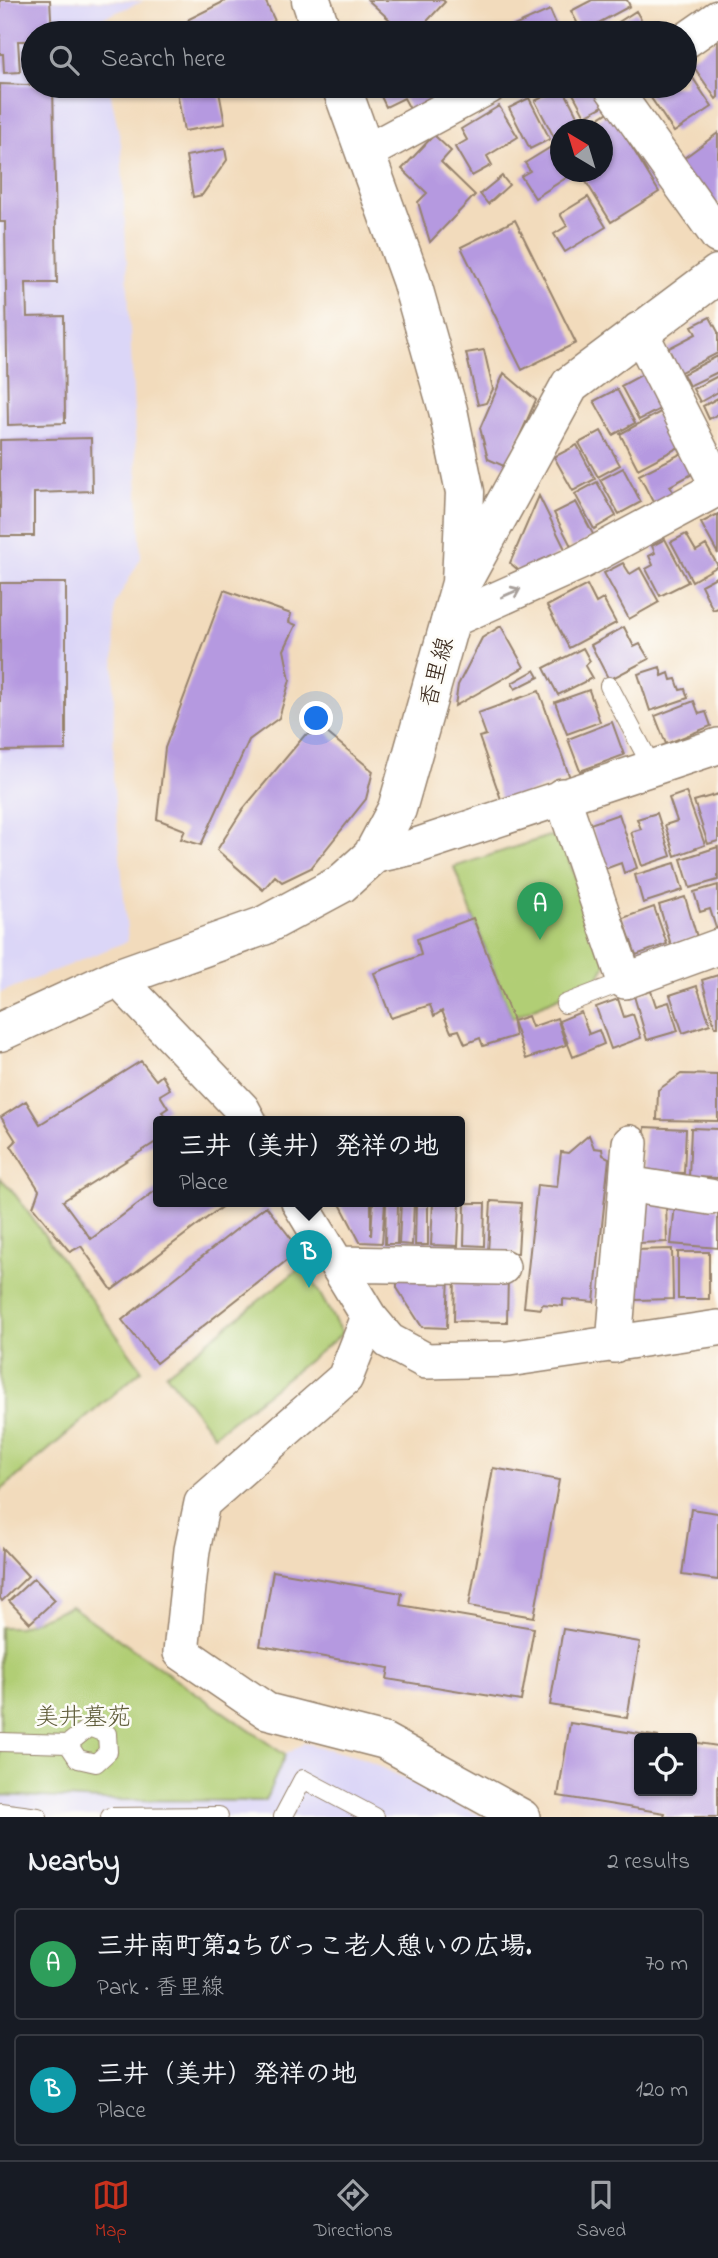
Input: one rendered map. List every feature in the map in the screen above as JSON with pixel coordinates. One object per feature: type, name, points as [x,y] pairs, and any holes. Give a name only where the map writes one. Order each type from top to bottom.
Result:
[{"type":"street","points":[[311,0],[318,21]]},
{"type":"street","points":[[697,33],[718,18]]},
{"type":"street","name":"香里線","points":[[0,1032],[117,978],[264,926],[341,884],[372,856],[397,808],[461,583],[465,492],[448,410],[411,280],[345,98]]},
{"type":"street","points":[[365,153],[467,98]]},
{"type":"street","points":[[623,98],[718,236]]},
{"type":"street","points":[[461,583],[570,385],[639,330],[718,274]]},
{"type":"street","points":[[449,621],[578,563],[718,487],[639,330]]},
{"type":"street","points":[[372,856],[413,847],[718,746]]},
{"type":"street","points":[[562,796],[625,981],[718,947]]},
{"type":"street","points":[[117,978],[246,1116]]},
{"type":"street","points":[[614,1345],[630,1143]]},
{"type":"street","points":[[627,1184],[710,1197]]},
{"type":"street","points":[[302,1207],[369,1317],[390,1341],[426,1361],[508,1359],[718,1328]]},
{"type":"street","points":[[337,1264],[502,1267]]},
{"type":"street","points":[[369,1317],[345,1378],[202,1503],[192,1550],[181,1652],[267,1711],[384,1741],[522,1817]]},
{"type":"lane","points":[[609,686],[652,767]]},
{"type":"lane","points":[[565,1004],[625,981]]},
{"type":"lane","points":[[0,1742],[68,1744]]},
{"type":"lane","points":[[283,1817],[303,1779],[368,1815]]},
{"type":"lane","points":[[0,1812],[38,1817]]},
{"type":"lane","points":[[110,1817],[219,1816]]},
{"type":"shaded area","points":[[0,0],[144,1],[97,21],[21,21],[21,98],[112,98],[121,143],[141,558],[115,604],[113,778],[128,941],[0,993]]},
{"type":"shaded area","points":[[304,1743],[362,1758],[484,1817],[0,1817],[0,1795],[102,1800],[265,1801],[285,1755]]},
{"type":"green space","points":[[549,836],[561,839],[607,962],[597,980],[512,1018],[454,867]]},
{"type":"green space","points":[[0,1178],[11,1189],[142,1370],[0,1491]]},
{"type":"green space","points":[[304,1265],[342,1334],[214,1435],[166,1374]]},
{"type":"green space","name":"美井墓苑","points":[[71,1606],[285,1755],[265,1801],[102,1800],[0,1795],[0,1627],[19,1627]]},
{"type":"building","points":[[0,0],[50,0],[51,21],[21,21],[21,41],[18,41],[20,72],[4,73],[3,54],[0,54]]},
{"type":"building","points":[[227,0],[265,0],[275,21],[188,21]]},
{"type":"building","points":[[368,0],[445,2],[427,21],[391,21]]},
{"type":"building","points":[[592,0],[627,0],[630,6],[602,21],[576,21],[571,11]]},
{"type":"building","points":[[550,10],[555,21],[525,21]]},
{"type":"building","points":[[636,11],[642,21],[620,21]]},
{"type":"building","points":[[718,39],[716,99],[697,72],[697,54]]},
{"type":"building","points":[[0,84],[21,85],[21,98],[53,98],[57,283],[26,283],[27,317],[64,316],[65,423],[8,425],[5,222],[0,222]]},
{"type":"building","points":[[697,84],[712,107],[674,132],[651,98],[697,98]]},
{"type":"building","points":[[178,98],[220,98],[225,124],[184,131]]},
{"type":"building","points":[[382,98],[404,98],[386,107]]},
{"type":"building","points":[[404,98],[438,98],[411,111]]},
{"type":"building","points":[[529,98],[550,139],[530,149],[509,108]]},
{"type":"building","points":[[541,98],[568,98],[579,119],[550,119],[550,130],[535,101]]},
{"type":"building","points":[[575,98],[601,98],[605,105],[585,116]]},
{"type":"building","points":[[499,106],[518,137],[487,156],[492,165],[472,176],[455,147],[467,140],[461,129]]},
{"type":"building","points":[[610,111],[659,192],[611,222],[586,182],[613,182],[613,119],[598,119]]},
{"type":"building","points":[[718,133],[718,202],[708,209],[676,164]]},
{"type":"building","points":[[434,135],[451,151],[441,162],[475,195],[430,242],[418,202],[427,193],[402,169]]},
{"type":"building","points":[[550,148],[550,182],[560,182],[535,198],[521,176],[530,171],[525,163]]},
{"type":"building","points":[[225,149],[227,160],[202,195],[193,197],[186,156]]},
{"type":"building","points":[[502,176],[509,185],[488,204],[480,194]]},
{"type":"building","points":[[588,197],[606,227],[565,252],[554,234],[567,226],[560,214]]},
{"type":"building","points":[[515,220],[576,343],[522,370],[461,247]]},
{"type":"building","points":[[710,317],[718,332],[718,353],[679,373],[667,349],[696,334],[692,326]]},
{"type":"building","points":[[484,350],[493,389],[486,403],[478,405],[466,353]]},
{"type":"building","points":[[718,356],[718,372],[689,386],[683,374]]},
{"type":"building","points":[[504,373],[536,400],[506,467],[488,459],[480,428]]},
{"type":"building","points":[[643,374],[662,408],[639,420],[621,386]]},
{"type":"building","points":[[718,376],[718,392],[700,402],[693,389]]},
{"type":"building","points":[[617,389],[635,423],[613,435],[594,401]]},
{"type":"building","points":[[718,398],[718,414],[709,419],[703,406]]},
{"type":"building","points":[[664,410],[683,445],[638,469],[620,434]]},
{"type":"building","points":[[601,431],[620,465],[598,477],[579,443]]},
{"type":"building","points":[[91,438],[92,491],[34,493],[34,536],[0,536],[0,440]]},
{"type":"building","points":[[577,445],[595,479],[573,491],[554,457]]},
{"type":"building","points":[[686,451],[696,472],[670,486],[675,496],[655,506],[639,475]]},
{"type":"building","points":[[623,468],[641,502],[619,514],[600,480]]},
{"type":"building","points":[[597,482],[616,516],[594,529],[575,494]]},
{"type":"building","points":[[539,496],[565,549],[525,576],[510,563]]},
{"type":"building","points":[[576,502],[594,536],[572,548],[554,513]]},
{"type":"building","points":[[718,514],[718,554],[701,523]]},
{"type":"building","points":[[686,534],[696,551],[706,545],[718,566],[692,581],[671,542]]},
{"type":"building","points":[[665,539],[688,582],[660,596],[646,569],[653,565],[649,556],[655,553],[652,546]]},
{"type":"building","points":[[623,563],[630,574],[640,568],[659,602],[629,619],[604,573]]},
{"type":"building","points":[[718,576],[718,608],[713,610],[701,585]]},
{"type":"building","points":[[0,583],[66,583],[66,750],[0,751]]},
{"type":"building","points":[[587,585],[596,603],[603,599],[616,623],[569,648],[547,606]]},
{"type":"building","points":[[224,590],[291,614],[289,622],[296,625],[284,650],[290,680],[279,718],[249,740],[201,845],[181,839],[185,830],[157,819],[165,748]]},
{"type":"building","points":[[501,626],[524,667],[455,706],[458,685],[482,638]]},
{"type":"building","points":[[624,627],[634,647],[640,644],[649,659],[609,680],[591,645]]},
{"type":"building","points":[[583,648],[590,661],[585,666],[592,678],[558,695],[544,668]]},
{"type":"building","points":[[660,667],[662,676],[669,673],[671,680],[676,679],[680,690],[685,689],[688,698],[650,711],[638,674]]},
{"type":"building","points":[[535,670],[539,677],[515,689],[512,683]]},
{"type":"building","points":[[589,690],[600,722],[567,734],[555,702]]},
{"type":"building","points":[[539,691],[570,778],[502,802],[479,737],[486,735],[478,713]]},
{"type":"building","points":[[694,701],[699,714],[706,712],[711,726],[666,744],[655,716]]},
{"type":"building","points":[[612,722],[624,755],[580,771],[568,739]]},
{"type":"building","points":[[326,732],[373,771],[366,799],[311,868],[282,882],[275,876],[263,890],[217,850],[243,809],[305,735]]},
{"type":"building","points":[[686,792],[705,845],[675,856],[665,825],[677,821],[669,798]]},
{"type":"building","points":[[718,794],[718,841],[708,844],[694,801]]},
{"type":"building","points":[[657,813],[671,856],[642,866],[631,832],[641,829],[637,819]]},
{"type":"building","points":[[619,814],[637,868],[624,873],[621,863],[605,869],[590,824]]},
{"type":"building","points":[[718,847],[718,880],[690,888],[681,859]]},
{"type":"building","points":[[675,863],[683,890],[643,903],[635,875]]},
{"type":"building","points":[[718,885],[716,928],[710,909],[700,912],[694,892]]},
{"type":"building","points":[[685,897],[697,937],[671,945],[659,905]]},
{"type":"building","points":[[654,907],[667,944],[636,955],[623,918]]},
{"type":"building","points":[[473,918],[512,1018],[515,1036],[483,1046],[480,1038],[465,1044],[459,1030],[451,1032],[442,1011],[434,1016],[430,1005],[391,1018],[374,973],[421,955],[417,939]]},
{"type":"building","points":[[718,975],[718,1027],[715,1027],[702,980]]},
{"type":"building","points":[[697,986],[710,1024],[683,1033],[670,995]]},
{"type":"building","points":[[651,991],[656,1006],[669,1002],[678,1031],[647,1040],[634,996]]},
{"type":"building","points":[[618,999],[624,1017],[633,1014],[641,1038],[611,1049],[596,1007]]},
{"type":"building","points":[[581,1012],[589,1034],[599,1030],[604,1044],[573,1057],[559,1021]]},
{"type":"building","points":[[528,1016],[532,1027],[557,1018],[566,1045],[526,1059],[513,1021]]},
{"type":"building","points":[[141,1061],[156,1080],[162,1075],[170,1089],[160,1095],[168,1108],[162,1112],[165,1116],[153,1116],[153,1144],[63,1201],[91,1239],[153,1192],[153,1207],[221,1207],[112,1290],[81,1246],[70,1252],[33,1207],[39,1190],[11,1146],[16,1141],[1,1117],[26,1101],[40,1124]]},
{"type":"building","points":[[681,1074],[718,1075],[718,1121],[657,1120],[658,1090]]},
{"type":"building","points":[[645,1127],[686,1129],[684,1173],[643,1172]]},
{"type":"building","points":[[691,1128],[718,1129],[718,1178],[689,1177]]},
{"type":"building","points":[[589,1135],[594,1148],[602,1149],[603,1155],[609,1158],[594,1302],[563,1299],[563,1306],[542,1304],[541,1309],[524,1307],[537,1185],[557,1187],[561,1152],[568,1153]]},
{"type":"building","points":[[666,1200],[667,1242],[635,1243],[634,1201]]},
{"type":"building","points":[[491,1201],[521,1203],[518,1253],[488,1252]]},
{"type":"building","points":[[465,1203],[485,1203],[484,1246],[464,1245]]},
{"type":"building","points":[[675,1204],[718,1208],[718,1248],[671,1244]]},
{"type":"building","points":[[265,1207],[300,1250],[156,1363],[122,1320]]},
{"type":"building","points":[[342,1207],[371,1207],[371,1236],[373,1207],[385,1207],[382,1243],[360,1242]]},
{"type":"building","points":[[386,1207],[398,1207],[397,1244],[385,1244]]},
{"type":"building","points":[[401,1207],[414,1207],[412,1245],[399,1244]]},
{"type":"building","points":[[416,1207],[428,1207],[428,1245],[415,1245]]},
{"type":"building","points":[[433,1207],[460,1207],[458,1246],[431,1245]]},
{"type":"building","points":[[672,1249],[673,1299],[634,1300],[633,1250]]},
{"type":"building","points":[[678,1252],[709,1252],[709,1299],[678,1299]]},
{"type":"building","points":[[397,1271],[449,1274],[447,1328],[422,1327],[397,1288]]},
{"type":"building","points":[[455,1275],[508,1276],[507,1322],[454,1321]]},
{"type":"building","points":[[493,1468],[559,1480],[534,1617],[469,1606]]},
{"type":"building","points":[[691,1509],[718,1513],[718,1580],[682,1575]]},
{"type":"building","points":[[2,1548],[28,1576],[2,1601],[0,1598]]},
{"type":"building","points":[[273,1571],[402,1593],[400,1605],[534,1628],[521,1701],[387,1679],[389,1668],[260,1646]]},
{"type":"building","points":[[34,1578],[55,1600],[30,1623],[9,1601]]},
{"type":"building","points":[[563,1629],[640,1642],[627,1718],[550,1705]]},
{"type":"building","points":[[570,1723],[634,1733],[634,1796],[697,1796],[697,1743],[718,1746],[718,1817],[664,1817],[665,1813],[558,1796]]},
{"type":"place","name":"三井南町第2ちびっこ老人憩いの広場.","points":[[540,940]]},
{"type":"place","name":"三井（美井）発祥の地","points":[[309,1288]]}]
